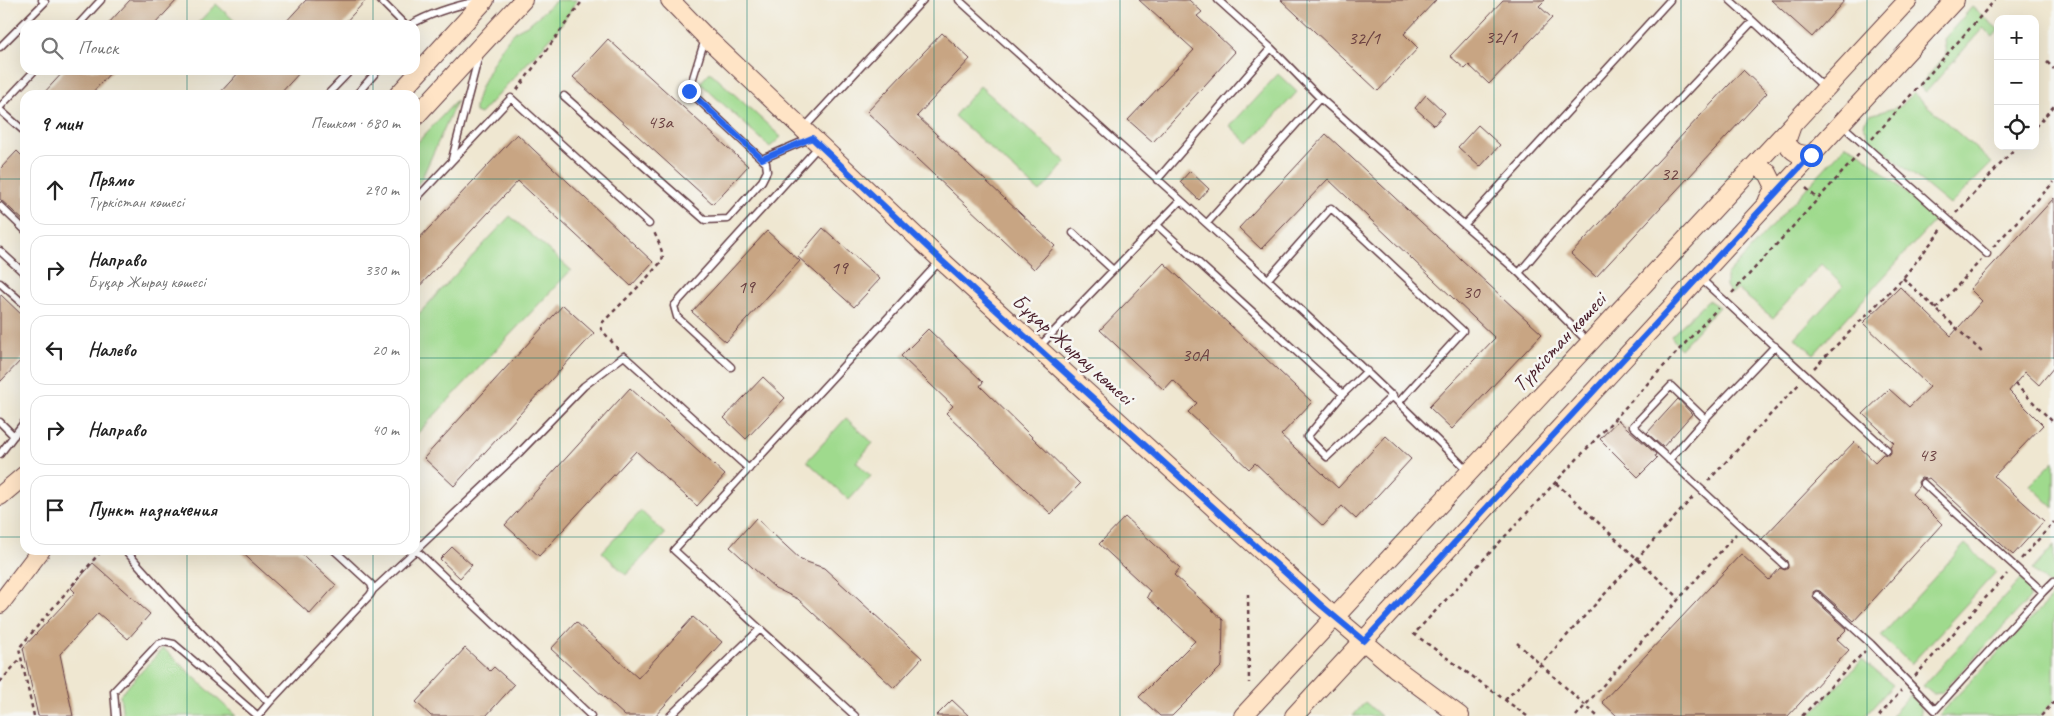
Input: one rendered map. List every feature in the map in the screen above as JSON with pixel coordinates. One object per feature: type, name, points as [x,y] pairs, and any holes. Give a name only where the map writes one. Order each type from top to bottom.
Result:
[{"type":"main road","points":[[420,70],[483,0]]},
{"type":"main road","points":[[420,112],[523,0]]},
{"type":"main road","points":[[498,28],[521,14],[538,0]]},
{"type":"main road","name":"Бұқар Жырау көшесі","points":[[673,0],[706,36],[941,260],[1334,617],[1395,668],[1460,716]]},
{"type":"main road","name":"Түркістан көшесі","points":[[1243,716],[1908,0]]},
{"type":"main road","points":[[1294,716],[1955,0]]},
{"type":"main road","points":[[402,90],[416,75]]},
{"type":"main road","points":[[1792,125],[1786,142],[1792,151],[1800,155],[1811,155]]},
{"type":"main road","points":[[1755,165],[1768,173],[1775,187],[1764,207]]},
{"type":"main road","points":[[0,496],[20,479]]},
{"type":"main road","points":[[0,604],[37,555]]},
{"type":"lane","points":[[27,20],[45,2],[42,0]]},
{"type":"lane","points":[[83,20],[101,0]]},
{"type":"lane","points":[[380,0],[398,18]]},
{"type":"lane","points":[[419,20],[460,5],[483,0]]},
{"type":"lane","points":[[731,367],[677,317],[674,306],[923,0]]},
{"type":"lane","points":[[959,0],[1180,201],[1207,223],[1393,395],[1469,472]]},
{"type":"lane","points":[[1218,0],[1320,98],[1519,273],[1589,343]]},
{"type":"lane","points":[[1465,224],[1670,0]]},
{"type":"lane","points":[[1730,0],[1826,89]]},
{"type":"lane","points":[[420,22],[425,17]]},
{"type":"lane","points":[[1519,273],[1550,236],[1753,21]]},
{"type":"lane","points":[[0,47],[20,27]]},
{"type":"lane","points":[[564,96],[705,220],[728,219],[762,181],[767,171],[766,163],[689,91],[706,36]]},
{"type":"lane","points":[[452,160],[482,44]]},
{"type":"lane","points":[[1157,180],[1270,48]]},
{"type":"lane","points":[[20,127],[0,109],[31,75]]},
{"type":"lane","points":[[332,90],[346,75]]},
{"type":"lane","points":[[360,90],[374,75]]},
{"type":"lane","points":[[420,195],[511,98],[649,224]]},
{"type":"lane","points":[[1207,223],[1320,98]]},
{"type":"lane","points":[[1841,124],[1987,254]]},
{"type":"lane","points":[[762,159],[812,138]]},
{"type":"lane","points":[[1038,348],[1180,201]]},
{"type":"lane","points":[[0,206],[20,225]]},
{"type":"lane","points":[[1268,280],[1331,208],[1463,331],[1399,402]]},
{"type":"lane","points":[[1157,225],[1343,394]]},
{"type":"lane","points":[[1073,233],[1113,270]]},
{"type":"lane","points":[[0,251],[20,269]]},
{"type":"lane","points":[[855,716],[674,550],[941,260]]},
{"type":"lane","points":[[1699,277],[1887,450]]},
{"type":"lane","points":[[0,283],[20,301]]},
{"type":"lane","points":[[1669,460],[1705,418],[1775,346]]},
{"type":"lane","points":[[420,546],[512,459],[584,386],[624,356],[749,468]]},
{"type":"lane","points":[[1367,371],[1343,394],[1306,437],[1327,457],[1393,395]]},
{"type":"lane","points":[[1705,418],[1671,386],[1633,426],[1784,565]]},
{"type":"lane","points":[[0,422],[14,436]]},
{"type":"lane","points":[[0,454],[20,428]]},
{"type":"lane","points":[[1923,483],[2043,592]]},
{"type":"lane","points":[[420,554],[591,716]]},
{"type":"lane","points":[[130,555],[179,610],[269,703]]},
{"type":"lane","points":[[339,555],[371,584],[373,590]]},
{"type":"lane","points":[[116,716],[114,691],[158,644],[164,642],[174,644],[258,716],[373,590],[411,555]]},
{"type":"lane","points":[[1817,595],[1871,644],[1909,683],[1933,713],[2054,581]]},
{"type":"lane","points":[[670,716],[760,629]]},
{"type":"path","points":[[511,98],[582,0]]},
{"type":"path","points":[[1527,716],[1414,634],[1725,301],[1995,0]]},
{"type":"path","points":[[2047,62],[2054,69]]},
{"type":"path","points":[[2039,123],[2054,106]]},
{"type":"path","points":[[1505,700],[1541,664],[1807,375],[1903,278],[1949,220],[2013,150]]},
{"type":"path","points":[[1806,188],[1818,199]]},
{"type":"path","points":[[624,356],[601,329],[602,323],[662,261],[659,242],[649,224]]},
{"type":"path","points":[[1903,278],[1983,353]]},
{"type":"path","points":[[2015,384],[2054,423]]},
{"type":"path","points":[[1556,482],[1679,598]]},
{"type":"path","points":[[1879,716],[2054,522]]},
{"type":"path","points":[[1576,716],[1742,527]]},
{"type":"path","points":[[34,716],[19,648],[98,555]]},
{"type":"path","points":[[1248,594],[1249,683]]},
{"type":"path","points":[[1517,643],[1597,716]]},
{"type":"path","points":[[1802,716],[1871,644]]},
{"type":"path","points":[[0,682],[21,658]]},
{"type":"path","points":[[2041,716],[2054,702]]},
{"type":"green space","points":[[557,0],[577,0],[557,31],[480,114],[475,112],[478,94],[483,82],[502,48],[516,31],[530,23]]},
{"type":"green space","points":[[216,4],[234,20],[201,20]]},
{"type":"green space","points":[[1972,7],[1994,26],[1993,37],[1983,28],[1926,92],[1919,86],[1946,55],[1944,39]]},
{"type":"green space","points":[[710,72],[781,137],[770,147],[700,83]]},
{"type":"green space","points":[[1278,74],[1297,92],[1249,144],[1230,126]]},
{"type":"green space","points":[[980,86],[1066,162],[1040,192],[954,116]]},
{"type":"green space","points":[[1913,93],[1992,163],[1950,205],[1871,140],[1863,124],[1870,115],[1901,106]]},
{"type":"green space","points":[[457,100],[420,181],[420,140]]},
{"type":"green space","points":[[1846,145],[1860,152],[1936,219],[1814,354],[1795,338],[1843,286],[1821,264],[1773,318],[1737,289],[1731,294],[1726,286],[1726,276]]},
{"type":"green space","points":[[510,216],[571,270],[420,431],[420,313]]},
{"type":"green space","points":[[1708,300],[1719,307],[1680,349],[1671,336]]},
{"type":"green space","points":[[846,418],[873,443],[856,462],[871,476],[849,500],[807,461]]},
{"type":"green space","points":[[2054,461],[2054,508],[2030,485]]},
{"type":"green space","points":[[641,511],[665,534],[626,575],[602,552]]},
{"type":"green space","points":[[1965,544],[1996,572],[1911,664],[1881,636]]},
{"type":"green space","points":[[2054,546],[2054,589],[2032,570]]},
{"type":"green space","points":[[2021,579],[2030,590],[2030,598],[1941,693],[1933,694],[1923,686]]},
{"type":"green space","points":[[2054,595],[2054,701],[2040,716],[1940,716],[1943,710]]},
{"type":"green space","points":[[163,648],[236,716],[123,716],[120,695]]},
{"type":"green space","points":[[1862,660],[1893,685],[1865,716],[1809,716]]},
{"type":"green space","points":[[1910,695],[1920,706],[1920,716],[1891,716]]},
{"type":"green space","points":[[1365,702],[1381,716],[1353,716]]},
{"type":"building","points":[[130,0],[177,0],[159,20],[112,20]]},
{"type":"building","points":[[306,0],[366,0],[348,20],[288,20]]},
{"type":"building","points":[[1139,0],[1189,0],[1202,12],[1197,16],[1235,52],[1153,142],[1128,120],[1194,50]]},
{"type":"building","points":[[1281,0],[1436,0],[1404,34],[1418,48],[1378,91]]},
{"type":"building","points":[[1503,0],[1545,0],[1539,6],[1552,18],[1489,84],[1469,65],[1465,69],[1450,56]]},
{"type":"building","points":[[1771,0],[1845,0],[1812,37]]},
{"type":"building","points":[[942,33],[970,59],[917,116],[1055,246],[1034,269],[867,112]]},
{"type":"building","points":[[608,39],[748,166],[713,204],[573,77]]},
{"type":"building","points":[[1743,70],[1767,93],[1596,277],[1571,254]]},
{"type":"building","points":[[60,75],[108,75],[95,90],[47,90]]},
{"type":"building","points":[[236,75],[297,75],[284,90],[223,90]]},
{"type":"building","points":[[1426,95],[1445,113],[1434,125],[1415,108]]},
{"type":"building","points":[[1478,125],[1500,145],[1480,167],[1458,147]]},
{"type":"building","points":[[517,134],[653,262],[631,286],[518,181],[420,286],[420,238]]},
{"type":"building","points":[[1326,134],[1542,334],[1452,429],[1429,407],[1495,338],[1328,179],[1261,249],[1239,228]]},
{"type":"building","points":[[17,151],[20,154],[20,217],[0,199],[0,169]]},
{"type":"building","points":[[1190,171],[1209,189],[1199,200],[1180,182]]},
{"type":"building","points":[[2054,198],[2054,367],[2039,385],[2025,372],[2009,391],[2043,425],[1994,476],[2044,521],[2013,555],[1929,478],[1921,478],[1918,482],[1919,486],[1912,494],[1942,524],[1854,621],[1820,591],[1816,590],[1813,592],[1814,599],[1847,629],[1837,639],[1849,650],[1788,716],[1617,716],[1602,702],[1741,554],[1769,580],[1780,568],[1785,570],[1788,568],[1787,561],[1762,539],[1854,442],[1875,462],[1883,454],[1888,455],[1891,453],[1890,446],[1894,443],[1863,414],[1889,389],[1909,407],[1930,387],[1863,323],[1900,287],[1951,336],[1982,301],[1970,289]]},
{"type":"building","points":[[823,228],[880,279],[854,307],[798,257]]},
{"type":"building","points":[[767,231],[800,261],[726,342],[692,312]]},
{"type":"building","points":[[1164,263],[1312,402],[1281,435],[1338,488],[1386,436],[1411,459],[1356,519],[1342,506],[1323,526],[1255,463],[1249,469],[1188,412],[1197,403],[1173,380],[1164,390],[1100,330]]},
{"type":"building","points":[[0,294],[20,313],[20,361],[0,382]]},
{"type":"building","points":[[563,305],[594,333],[454,486],[424,458]]},
{"type":"building","points":[[928,329],[983,382],[980,386],[1080,484],[1051,514],[946,413],[953,406],[901,356]]},
{"type":"building","points":[[763,377],[785,398],[746,439],[724,418]]},
{"type":"building","points":[[630,388],[725,475],[697,506],[636,451],[539,556],[505,525]]},
{"type":"building","points":[[1678,399],[1692,414],[1663,447],[1647,433]]},
{"type":"building","points":[[1618,420],[1656,454],[1657,458],[1638,477],[1600,439]]},
{"type":"building","points":[[1125,517],[1180,568],[1174,575],[1223,620],[1222,666],[1172,716],[1160,716],[1139,697],[1195,641],[1147,597],[1150,591],[1099,544]]},
{"type":"building","points":[[756,518],[801,560],[824,568],[922,658],[894,688],[798,599],[775,588],[730,547]]},
{"type":"building","points":[[452,547],[472,565],[460,578],[440,559]]},
{"type":"building","points":[[245,555],[303,555],[336,585],[310,614]]},
{"type":"building","points":[[93,563],[150,614],[128,639],[98,613],[60,654],[73,716],[38,716],[23,648],[75,592],[71,588]]},
{"type":"building","points":[[693,617],[722,642],[655,716],[625,716],[551,649],[576,622],[638,678]]},
{"type":"building","points":[[465,648],[490,671],[494,667],[514,685],[486,716],[431,716],[416,702]]},
{"type":"building","points":[[952,700],[969,716],[936,716]]},
{"type":"route","points":[[689,91],[762,159],[812,138],[941,260],[1334,617],[1364,641],[1811,155]]}]
